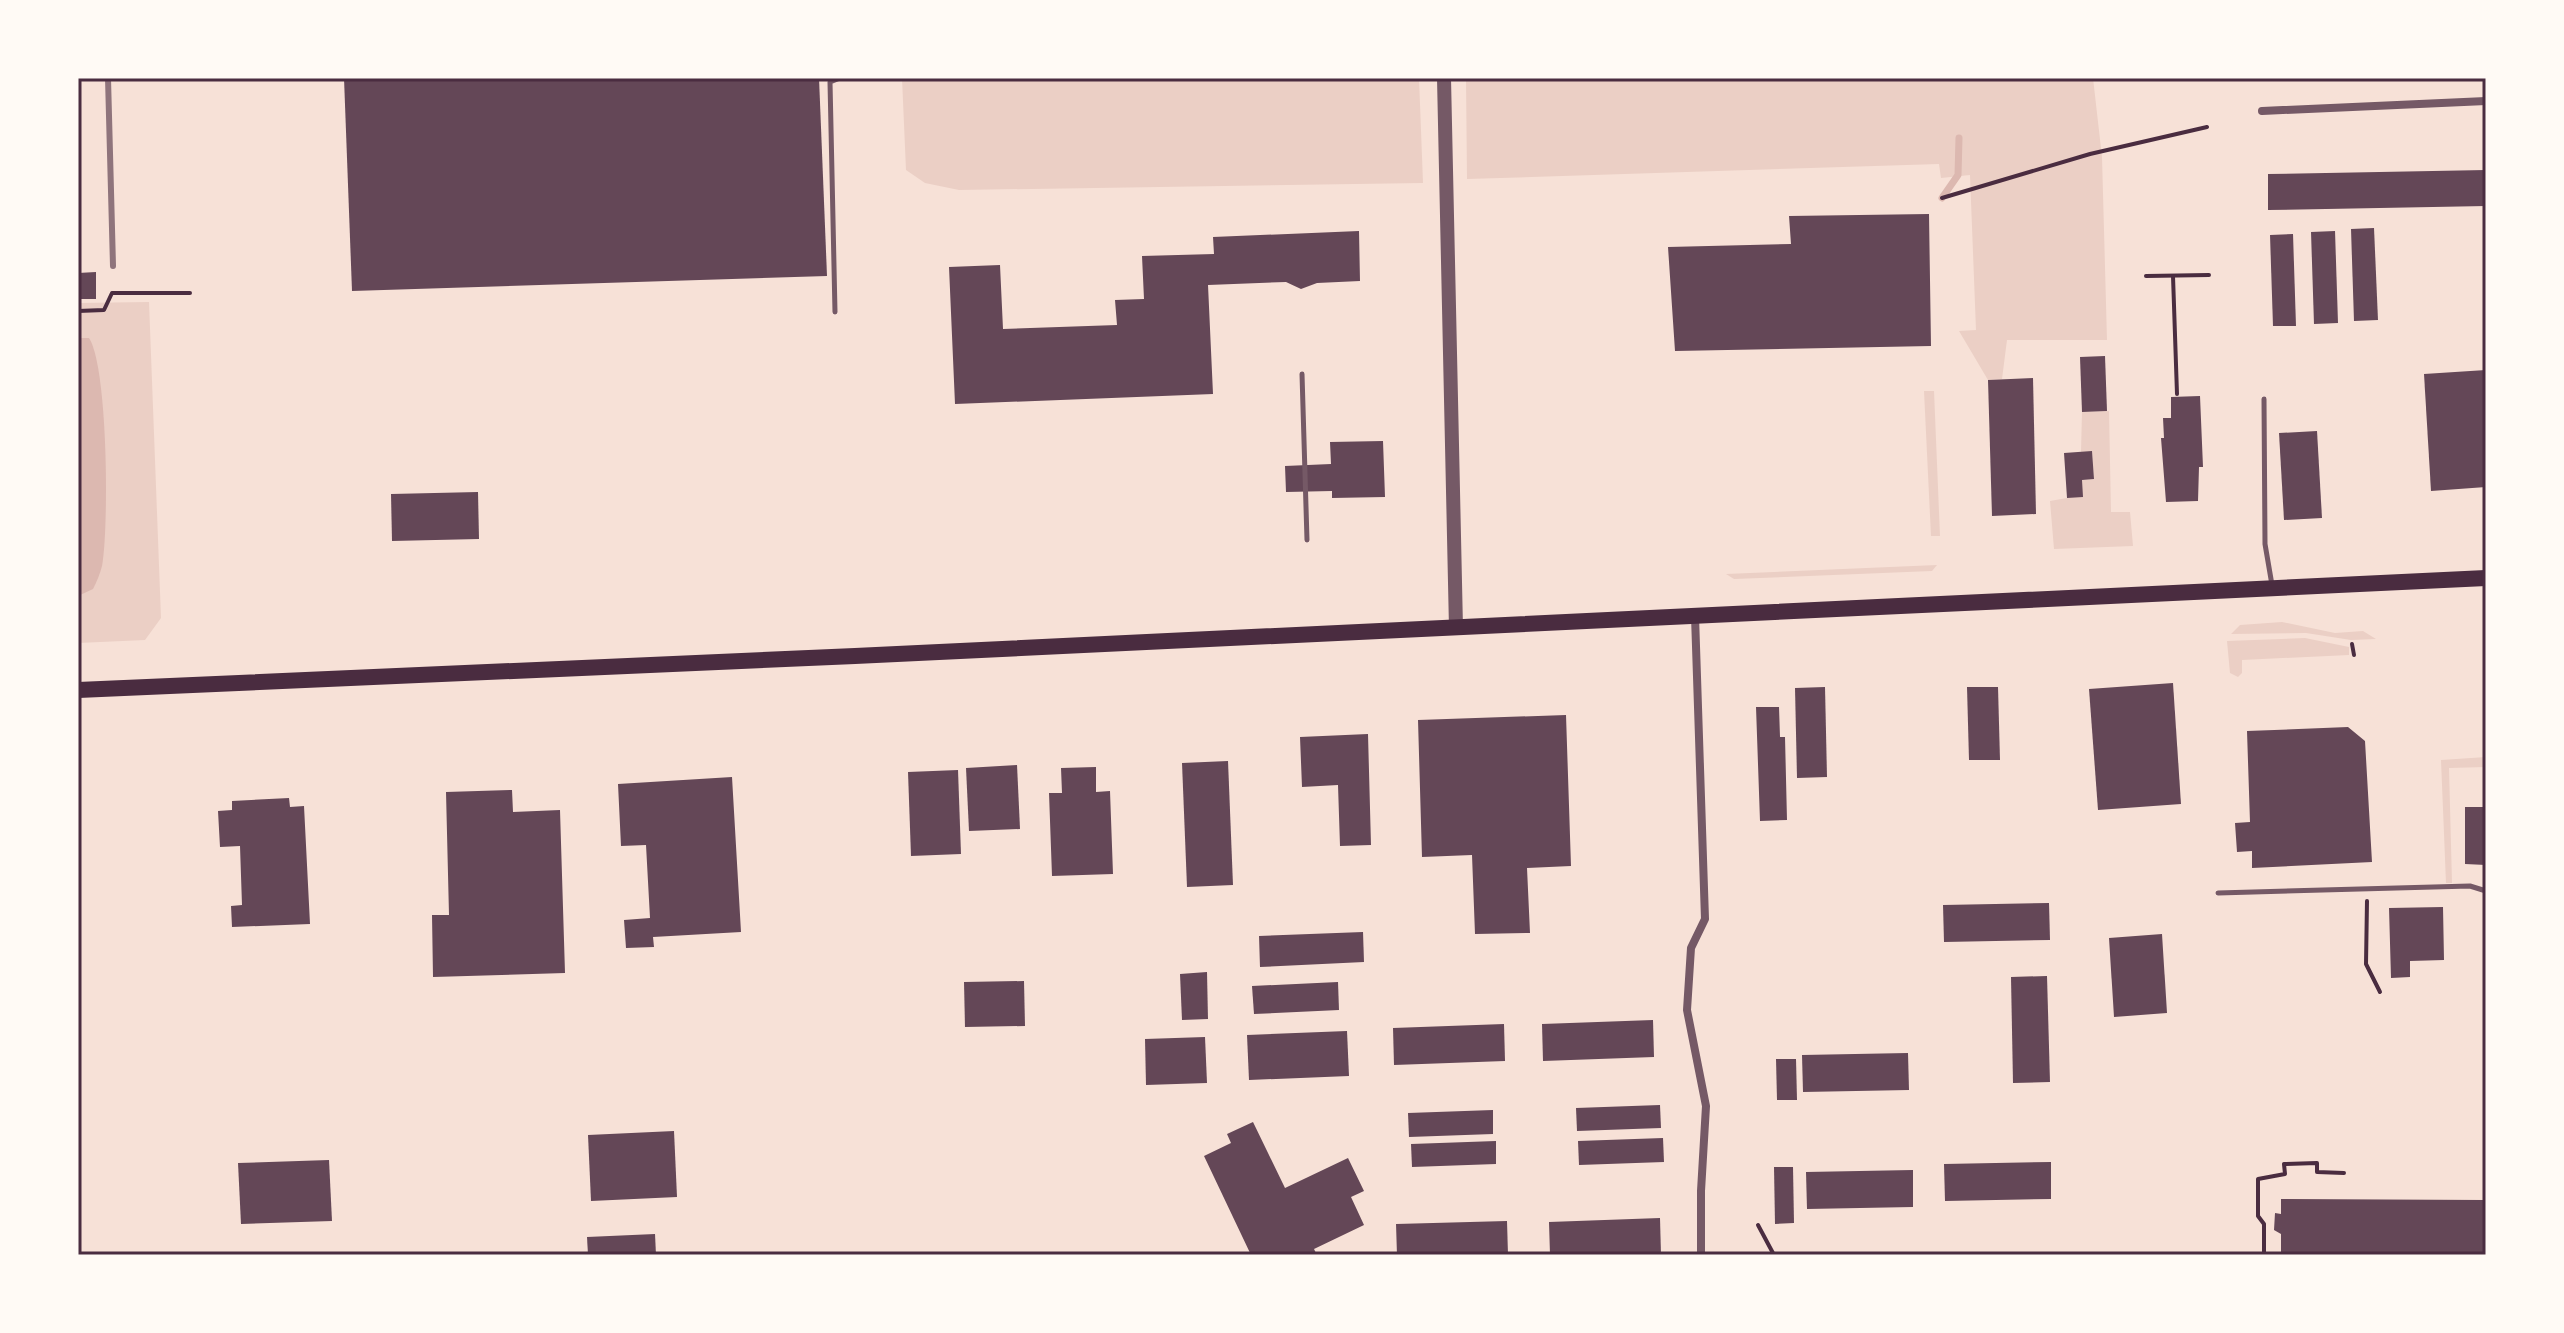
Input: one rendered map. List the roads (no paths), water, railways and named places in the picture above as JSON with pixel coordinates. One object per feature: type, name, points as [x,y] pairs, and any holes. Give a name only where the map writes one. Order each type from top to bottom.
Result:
[{"type":"main road","points":[[78,690],[2486,578]]},
{"type":"street","points":[[1444,78],[1456,628]]},
{"type":"street","points":[[2262,111],[2486,101]]},
{"type":"street","points":[[1695,616],[1705,919],[1691,948],[1687,1010],[1706,1106],[1701,1255]]},
{"type":"lane","points":[[835,312],[830,82],[840,78]]},
{"type":"lane","points":[[1302,374],[1307,540]]},
{"type":"lane","points":[[2264,399],[2265,544],[2272,588]]},
{"type":"lane","points":[[2218,893],[2470,886],[2486,891]]},
{"type":"waterway","points":[[1942,198],[1958,175],[1959,138]]},
{"type":"railway","points":[[108,78],[113,266]]}]
